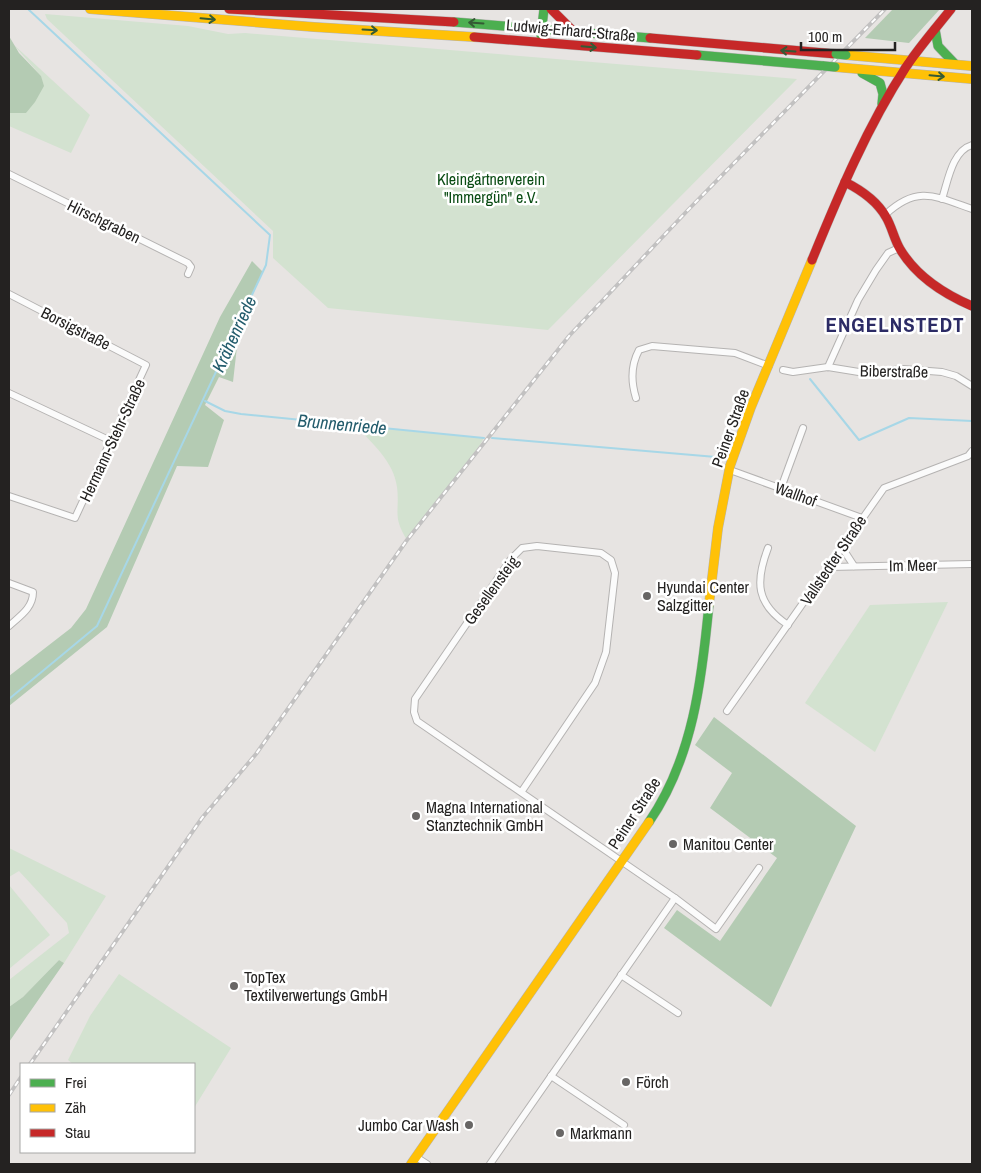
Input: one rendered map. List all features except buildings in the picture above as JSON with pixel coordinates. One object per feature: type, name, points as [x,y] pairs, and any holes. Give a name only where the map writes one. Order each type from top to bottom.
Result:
[{"type":"main road","name":"Ludwig-Erhard-Straße","points":[[90,9],[167,12],[972,79]]},
{"type":"main road","name":"Ludwig-Erhard-Straße","points":[[229,9],[398,18],[972,66]]},
{"type":"main road","points":[[541,43],[544,9]]},
{"type":"main road","points":[[551,9],[574,32]]},
{"type":"main road","name":"Peiner Straße","points":[[413,1160],[664,799],[683,758],[694,723],[703,664],[717,528],[730,470],[769,366],[845,182],[881,109],[902,73],[951,9]]},
{"type":"main road","points":[[935,29],[938,46],[942,53],[955,64]]},
{"type":"main road","points":[[853,69],[873,77],[880,83],[883,94],[881,109]]},
{"type":"main road","points":[[845,182],[862,192],[885,215],[899,248],[910,263],[945,293],[972,306]]},
{"type":"street","points":[[942,199],[954,164],[961,152],[972,145]]},
{"type":"street","name":"Hirschgraben","points":[[9,174],[188,263],[191,267],[188,274]]},
{"type":"street","points":[[885,215],[897,203],[911,196],[929,196],[972,209]]},
{"type":"street","points":[[828,367],[867,285],[888,253],[899,248]]},
{"type":"street","name":"Borsigstraße","points":[[9,294],[144,362]]},
{"type":"street","points":[[636,398],[632,384],[635,357],[639,350],[652,346],[735,353],[769,366]]},
{"type":"street","name":"Hermann-Stehr-Straße","points":[[9,496],[75,518],[146,368],[144,362]]},
{"type":"street","name":"Biberstraße","points":[[784,370],[793,372],[828,367],[870,373],[903,369],[942,372],[956,376],[972,386]]},
{"type":"street","points":[[9,393],[112,441]]},
{"type":"street","points":[[781,488],[803,428]]},
{"type":"street","name":"Vallstedter Straße","points":[[727,711],[830,567],[862,518],[888,485],[968,456],[972,451]]},
{"type":"street","name":"Wallhof","points":[[730,470],[862,518]]},
{"type":"street","name":"Gesellensteig","points":[[522,792],[595,683],[606,652],[615,573],[611,560],[601,553],[537,546],[522,548],[512,559],[415,699],[414,712],[417,721],[675,898],[716,929],[759,868]]},
{"type":"street","points":[[768,548],[763,561],[760,589],[765,606],[788,626]]},
{"type":"street","points":[[843,548],[854,566]]},
{"type":"street","name":"Im Meer","points":[[830,567],[972,564]]},
{"type":"street","points":[[9,583],[33,592],[29,608],[9,626]]},
{"type":"street","points":[[490,1164],[675,898]]},
{"type":"street","points":[[621,975],[678,1013]]},
{"type":"street","points":[[551,1076],[624,1125]]},
{"type":"street","points":[[413,1160],[427,1164]]},
{"type":"green space","points":[[893,9],[940,9],[909,43],[865,38]]},
{"type":"green space","name":"Kleingärtnerverein \"Immergün\" e.V.","points":[[45,14],[188,26],[228,34],[245,33],[797,79],[548,330],[328,308],[273,258],[273,231],[47,19]]},
{"type":"green space","points":[[9,36],[19,53],[41,76],[44,86],[26,113],[9,113]]},
{"type":"green space","points":[[13,44],[90,115],[71,153],[9,126],[9,113],[26,113],[41,76]]},
{"type":"green space","points":[[252,261],[263,272],[240,320],[233,382],[219,377],[205,405],[224,420],[208,467],[177,466],[107,627],[9,706],[9,676],[71,628],[86,609],[220,317]]},
{"type":"green space","points":[[356,426],[484,438],[472,458],[407,540],[398,519],[398,495],[392,469],[375,446]]},
{"type":"green space","points":[[948,602],[875,752],[805,703],[870,605]]},
{"type":"green space","points":[[714,717],[856,826],[771,1007],[664,928],[677,910],[720,941],[777,858],[710,808],[732,773],[695,745]]},
{"type":"green space","points":[[9,848],[106,896],[64,963],[59,960],[23,997],[9,1007],[9,980],[69,933],[67,923],[19,871],[9,877]]},
{"type":"green space","points":[[9,885],[50,935],[9,969]]},
{"type":"green space","points":[[59,960],[64,963],[9,1042],[9,1007],[23,997]]},
{"type":"green space","points":[[119,974],[231,1048],[195,1106],[195,1063],[72,1063],[68,1060],[90,1016]]},
{"type":"waterway","name":"Krähenriede","points":[[9,699],[97,626],[266,265],[270,235],[28,9]]},
{"type":"waterway","name":"Brunnenriede","points":[[810,379],[859,440],[909,418],[972,421]]},
{"type":"waterway","name":"Brunnenriede","points":[[205,401],[225,411],[241,414],[484,438]]},
{"type":"waterway","name":"Brunnenriede","points":[[492,438],[716,457]]},
{"type":"railway","points":[[31,1063],[202,818],[256,754],[407,540],[569,336],[688,210],[885,9]]},
{"type":"railway","points":[[9,1095],[20,1078]]},
{"type":"traffic: fast","points":[[541,35],[544,9]]},
{"type":"traffic: fast","points":[[454,22],[650,38]]},
{"type":"traffic: fast","points":[[935,29],[938,46],[955,64]]},
{"type":"traffic: fast","points":[[836,54],[846,55]]},
{"type":"traffic: fast","points":[[697,55],[824,66]]},
{"type":"traffic: fast","points":[[824,66],[835,67]]},
{"type":"traffic: fast","points":[[862,73],[880,83],[883,94],[882,104]]},
{"type":"traffic: fast","points":[[649,822],[664,797],[676,771],[693,717],[703,661],[709,604]]},
{"type":"traffic: slow","points":[[90,9],[314,27],[474,37]]},
{"type":"traffic: slow","points":[[846,55],[972,66]]},
{"type":"traffic: slow","points":[[835,67],[972,79]]},
{"type":"traffic: slow","points":[[709,604],[718,528],[730,466],[751,407],[812,260]]},
{"type":"traffic: slow","points":[[411,1164],[649,822]]},
{"type":"traffic: jam","points":[[229,9],[454,22]]},
{"type":"traffic: jam","points":[[551,9],[574,32]]},
{"type":"traffic: jam","points":[[812,260],[843,186],[879,113],[911,59],[951,9]]},
{"type":"traffic: jam","points":[[474,37],[697,55]]},
{"type":"traffic: jam","points":[[650,38],[836,54]]},
{"type":"traffic: jam","points":[[845,182],[863,192],[878,206],[888,221],[900,249],[922,276],[941,290],[972,306]]},
{"type":"place","name":"Hyundai Center Salzgitter","points":[[647,596]]},
{"type":"place","name":"Magna International Stanztechnik GmbH","points":[[416,816]]},
{"type":"place","name":"Manitou Center","points":[[673,844]]},
{"type":"place","name":"TopTex Textilverwertungs GmbH","points":[[234,986]]},
{"type":"place","name":"Förch","points":[[626,1082]]},
{"type":"place","name":"Jumbo Car Wash","points":[[469,1125]]},
{"type":"place","name":"Markmann","points":[[560,1133]]},
{"type":"district","name":"ENGELNSTEDT","points":[[895,324]]}]
